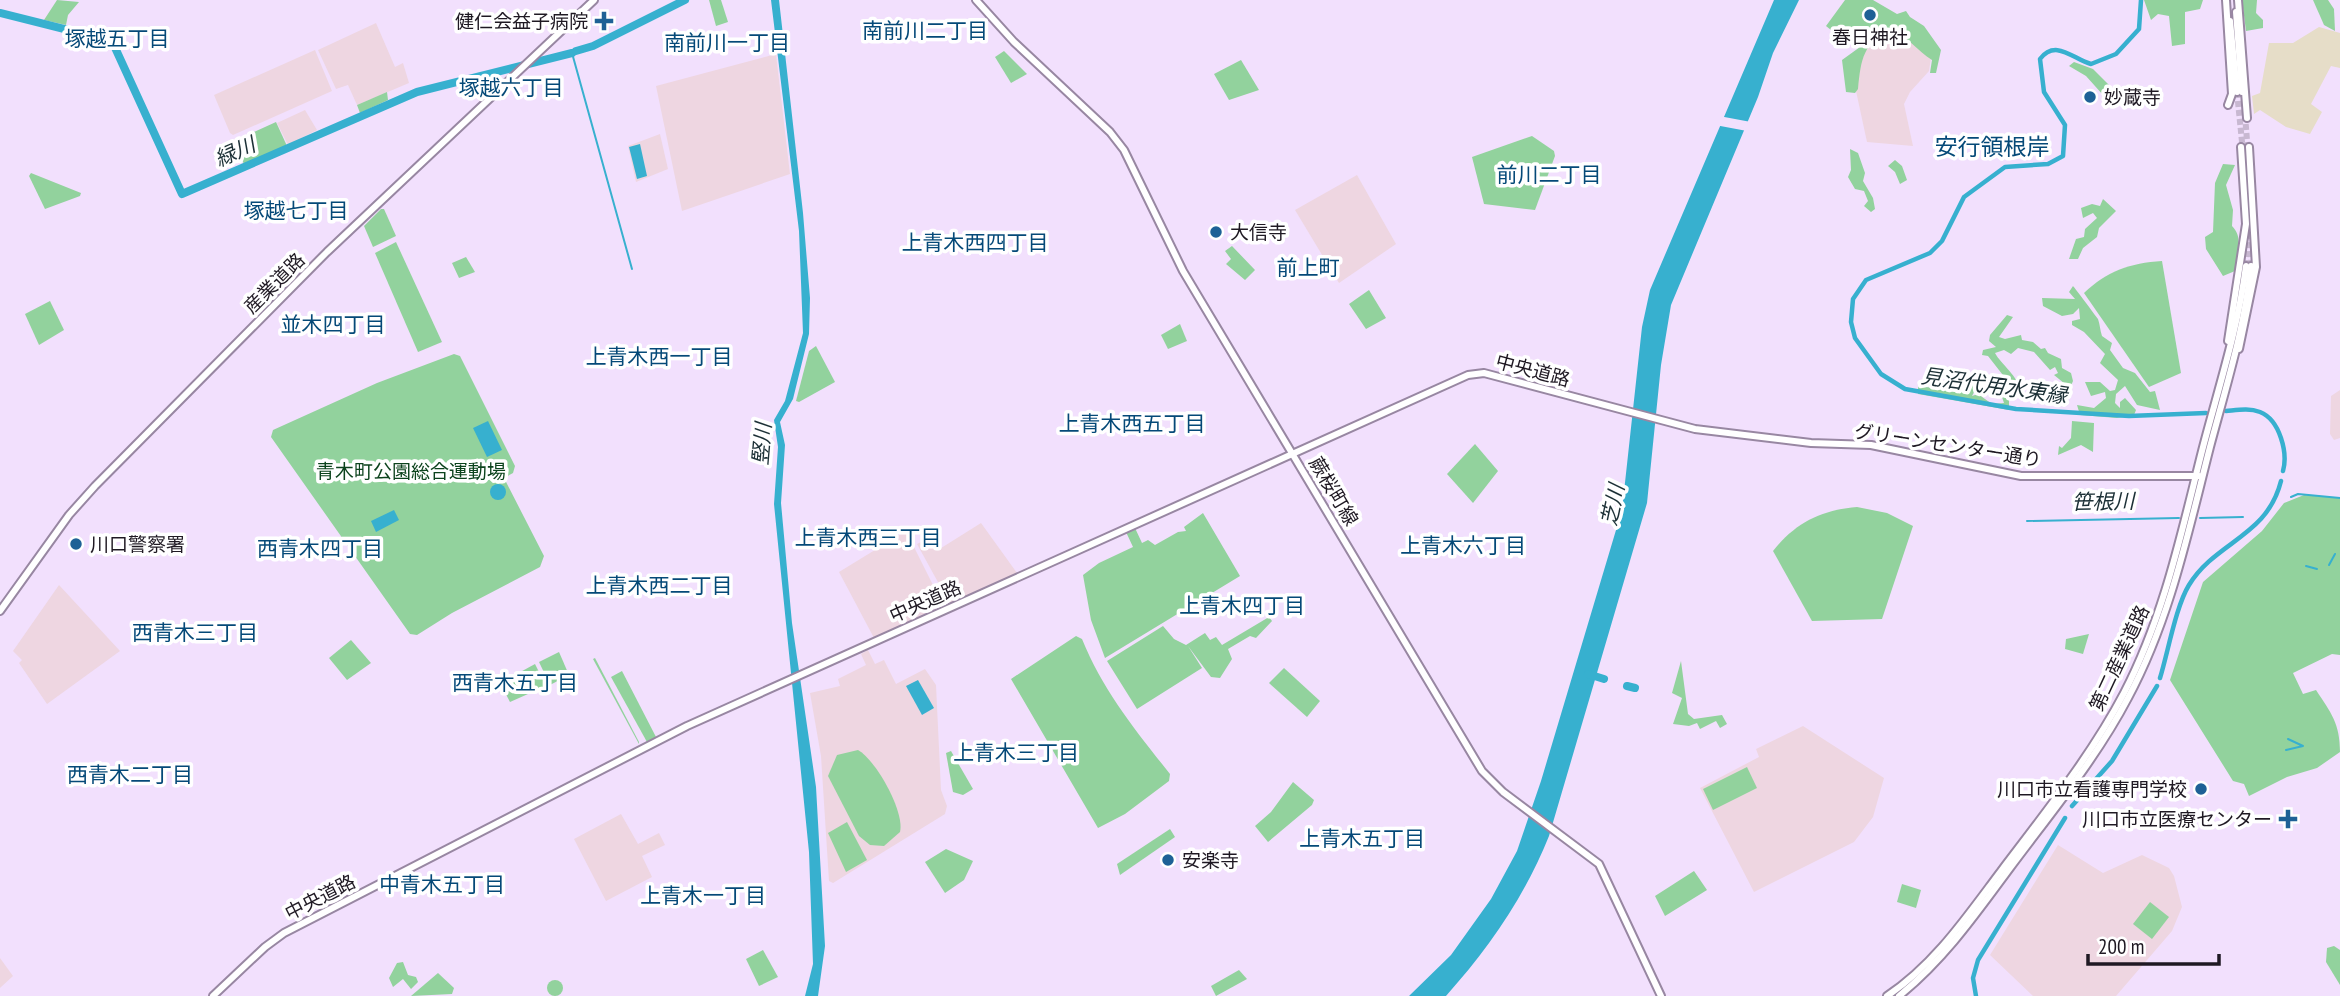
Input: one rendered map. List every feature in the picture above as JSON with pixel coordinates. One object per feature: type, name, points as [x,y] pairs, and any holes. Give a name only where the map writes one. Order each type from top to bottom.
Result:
[{"type":"main road","name":"産業道路","points":[[0,611],[69,515],[95,485],[327,252],[594,0]]},
{"type":"main road","name":"蕨桜町線","points":[[976,0],[997,25],[1110,132],[1124,150],[1175,257],[1486,777],[1599,864],[1661,996]]},
{"type":"main road","points":[[2227,0],[2240,92],[2236,0]]},
{"type":"main road","points":[[2227,0],[2232,94],[2228,105]]},
{"type":"main road","points":[[2236,0],[2247,118]]},
{"type":"main road","points":[[2245,147],[2256,267],[2246,324],[2228,367],[2246,224],[2245,147]]},
{"type":"main road","name":"第二産業道路","points":[[1899,996],[1954,942],[2056,808],[2112,726],[2159,630],[2228,367],[2248,266]]},
{"type":"main road","name":"中央道路","points":[[214,996],[265,947],[293,928],[659,740],[1292,453],[1476,373],[1688,427]]},
{"type":"main road","name":"グリーンセンター通り","points":[[1688,427],[1798,441],[1871,445],[2029,477],[2199,476]]},
{"type":"main road","name":"第二産業道路","points":[[1887,996],[1932,957],[1959,926],[2063,788],[2123,696],[2165,594],[2199,476]]},
{"type":"shaded area","points":[[1892,15],[1931,58],[1929,71],[1910,92],[1904,104],[1913,146],[1867,142],[1856,91],[1854,64]]},
{"type":"shaded area","points":[[376,23],[395,67],[403,63],[409,83],[357,105],[348,85],[336,89],[318,50]]},
{"type":"shaded area","points":[[2319,27],[2340,33],[2340,68],[2331,66],[2311,104],[2322,112],[2310,134],[2286,127],[2260,110],[2254,114],[2252,96],[2260,93],[2269,43],[2293,43]]},
{"type":"shaded area","points":[[315,50],[332,91],[233,135],[230,133],[214,95]]},
{"type":"shaded area","points":[[776,54],[790,174],[682,211],[656,86]]},
{"type":"shaded area","points":[[305,110],[317,130],[288,145],[277,123]]},
{"type":"shaded area","points":[[660,134],[668,169],[636,182],[628,146]]},
{"type":"shaded area","points":[[1357,175],[1396,244],[1339,283],[1295,210]]},
{"type":"shaded area","points":[[2340,390],[2340,438],[2334,440],[2330,434],[2331,396]]},
{"type":"shaded area","points":[[981,523],[1017,573],[950,604],[917,544],[931,537],[938,550]]},
{"type":"shaded area","points":[[906,531],[943,605],[874,638],[839,572]]},
{"type":"shaded area","points":[[59,585],[120,651],[47,704],[19,663],[22,660],[13,651]]},
{"type":"shaded area","points":[[868,650],[875,664],[884,660],[896,684],[925,669],[936,685],[941,790],[947,806],[945,814],[833,883],[829,881],[821,756],[810,693],[840,686],[838,679],[866,665],[861,654]]},
{"type":"shaded area","points":[[1803,726],[1884,778],[1873,817],[1854,842],[1754,892],[1700,788],[1759,757],[1756,749]]},
{"type":"shaded area","points":[[621,814],[638,844],[659,833],[665,845],[642,856],[652,877],[606,901],[574,839]]},
{"type":"shaded area","points":[[2058,845],[2103,873],[2142,855],[2169,868],[2174,876],[2182,907],[2172,931],[2116,996],[2033,996],[1990,955]]},
{"type":"shaded area","points":[[0,958],[13,976],[0,988]]},
{"type":"green space","points":[[57,0],[79,2],[68,15],[66,25],[44,20]]},
{"type":"green space","points":[[709,0],[721,0],[728,22],[716,26]]},
{"type":"green space","points":[[1845,0],[1873,0],[1897,14],[1906,11],[1924,26],[1941,50],[1936,73],[1930,73],[1932,60],[1892,28],[1869,46],[1862,60],[1858,89],[1855,93],[1846,92],[1842,60],[1860,47],[1862,39],[1857,33],[1844,33],[1839,26],[1831,30],[1826,26]]},
{"type":"green space","points":[[2144,0],[2203,0],[2200,9],[2185,12],[2185,44],[2172,46],[2169,16],[2158,14],[2151,20]]},
{"type":"green space","points":[[2242,0],[2257,0],[2256,13],[2263,20],[2263,28],[2246,31]]},
{"type":"green space","points":[[2313,0],[2328,0],[2334,9],[2335,31],[2324,25]]},
{"type":"green space","points":[[1004,51],[1027,74],[1011,83],[995,57]]},
{"type":"green space","points":[[1241,60],[1259,90],[1229,100],[1214,74]]},
{"type":"green space","points":[[2074,62],[2093,69],[2124,100],[2112,105],[2086,76],[2069,66]]},
{"type":"green space","points":[[387,92],[388,100],[360,113],[357,105]]},
{"type":"green space","points":[[276,122],[287,146],[244,164],[234,144],[236,140]]},
{"type":"green space","points":[[1532,136],[1554,151],[1555,156],[1535,210],[1484,204],[1472,157]]},
{"type":"green space","points":[[1850,149],[1858,153],[1865,173],[1863,181],[1873,198],[1875,209],[1871,212],[1864,206],[1868,201],[1864,191],[1855,189],[1848,177],[1851,170]]},
{"type":"green space","points":[[1895,160],[1902,166],[1907,180],[1900,184],[1895,172],[1888,166]]},
{"type":"green space","points":[[2223,164],[2235,165],[2226,185],[2233,210],[2232,226],[2239,242],[2235,271],[2223,276],[2206,249],[2205,237],[2213,232],[2215,183]]},
{"type":"green space","points":[[31,173],[81,193],[80,196],[45,209],[29,176]]},
{"type":"green space","points":[[2103,199],[2116,211],[2099,228],[2097,237],[2083,248],[2078,259],[2069,259],[2076,239],[2084,237],[2085,229],[2097,218],[2093,213],[2083,218],[2081,208],[2092,204],[2100,206]]},
{"type":"green space","points":[[384,209],[396,236],[373,247],[364,226]]},
{"type":"green space","points":[[396,242],[442,342],[418,352],[375,253]]},
{"type":"green space","points":[[1232,246],[1255,270],[1245,280],[1226,264],[1231,259],[1225,251]]},
{"type":"green space","points":[[466,257],[475,272],[459,278],[452,263]]},
{"type":"green space","points":[[2162,261],[2181,373],[2149,387],[2084,293],[2110,274],[2140,264]]},
{"type":"green space","points":[[2073,286],[2098,319],[2102,336],[2112,343],[2110,350],[2123,368],[2135,373],[2150,392],[2155,391],[2160,410],[2137,405],[2125,386],[2116,394],[2115,403],[2120,408],[2120,402],[2125,398],[2136,410],[2134,415],[2117,418],[2080,415],[2077,405],[2094,408],[2106,398],[2105,392],[2091,396],[2085,382],[2100,382],[2110,391],[2115,390],[2118,380],[2100,363],[2105,354],[2084,332],[2072,325],[2072,321],[2080,319],[2079,308],[2073,314],[2062,316],[2043,306],[2042,298],[2075,299],[2069,292]]},
{"type":"green space","points":[[1369,290],[1386,318],[1366,329],[1349,304]]},
{"type":"green space","points":[[50,301],[64,330],[39,345],[25,314]]},
{"type":"green space","points":[[2007,315],[2013,317],[1999,337],[2005,339],[2021,335],[2022,340],[2033,342],[2061,359],[2062,368],[2071,373],[2073,381],[2070,388],[2054,375],[2058,373],[2055,367],[2050,370],[2034,352],[2018,348],[2011,354],[2004,350],[1995,353],[2018,383],[2019,395],[2009,395],[2009,410],[1918,394],[1918,386],[1934,388],[1956,372],[1964,373],[1970,379],[1969,382],[1953,380],[1952,391],[1965,392],[1969,385],[1977,382],[1972,396],[1978,394],[1992,404],[2004,403],[2000,391],[2006,379],[1988,356],[1982,355],[1983,350],[1996,347],[1989,341],[1990,335]]},
{"type":"green space","points":[[1180,324],[1187,341],[1168,349],[1161,335]]},
{"type":"green space","points":[[816,346],[835,382],[799,402],[796,401],[809,351]]},
{"type":"green space","name":"青木町公園総合運動場","points":[[454,354],[460,356],[515,466],[513,473],[504,478],[544,556],[540,567],[452,613],[417,635],[410,634],[271,437],[273,430],[377,383]]},
{"type":"green space","points":[[2072,421],[2094,423],[2093,452],[2081,445],[2058,455],[2059,446],[2062,448],[2071,438]]},
{"type":"green space","points":[[1475,444],[1498,471],[1473,503],[1447,474]]},
{"type":"green space","points":[[2304,495],[2340,498],[2340,655],[2332,654],[2293,673],[2303,694],[2316,690],[2330,712],[2338,733],[2340,752],[2317,768],[2287,777],[2249,796],[2244,784],[2233,781],[2170,680],[2203,582],[2262,531],[2284,503]]},
{"type":"green space","points":[[1857,507],[1887,513],[1913,526],[1882,619],[1812,621],[1773,551],[1790,533],[1810,520],[1832,511]]},
{"type":"green space","points":[[1203,513],[1240,576],[1105,658],[1091,620],[1083,575],[1099,563],[1133,547],[1126,532],[1135,528],[1142,543],[1148,540],[1155,545],[1178,532],[1186,531],[1184,527]]},
{"type":"green space","points":[[1269,617],[1272,621],[1256,638],[1250,636],[1228,649],[1232,659],[1220,678],[1211,677],[1188,646],[1202,668],[1137,709],[1107,661],[1163,626],[1174,639],[1186,645],[1205,633],[1210,640],[1216,637],[1222,645]]},
{"type":"green space","points":[[2089,634],[2083,654],[2065,649],[2066,639]]},
{"type":"green space","points":[[1076,636],[1082,639],[1090,658],[1121,710],[1170,774],[1169,781],[1125,814],[1098,828],[1011,679]]},
{"type":"green space","points":[[351,640],[371,663],[347,680],[329,658]]},
{"type":"green space","points":[[559,652],[569,675],[550,685],[539,662]]},
{"type":"green space","points":[[595,658],[639,742],[639,744],[593,659]]},
{"type":"green space","points":[[1681,661],[1688,714],[1694,719],[1722,715],[1727,724],[1720,728],[1716,721],[1700,729],[1697,723],[1689,726],[1673,724],[1682,698],[1672,693]]},
{"type":"green space","points":[[535,664],[546,686],[510,702],[500,683]]},
{"type":"green space","points":[[1284,668],[1320,701],[1307,717],[1269,683]]},
{"type":"green space","points":[[622,671],[656,737],[647,742],[611,677]]},
{"type":"green space","points":[[858,750],[881,775],[898,812],[900,832],[884,846],[870,845],[859,836],[828,776],[837,755]]},
{"type":"green space","points":[[951,751],[973,789],[963,795],[953,792],[946,753]]},
{"type":"green space","points":[[1747,767],[1757,788],[1713,810],[1703,789]]},
{"type":"green space","points":[[1293,782],[1314,800],[1312,805],[1268,842],[1255,826],[1271,812]]},
{"type":"green space","points":[[847,822],[867,860],[846,872],[828,833]]},
{"type":"green space","points":[[1170,829],[1175,837],[1120,875],[1117,864]]},
{"type":"green space","points":[[946,849],[973,861],[964,880],[945,893],[925,862]]},
{"type":"green space","points":[[1694,871],[1707,890],[1665,916],[1655,896]]},
{"type":"green space","points":[[1902,884],[1921,890],[1916,908],[1897,902]]},
{"type":"green space","points":[[2150,902],[2169,917],[2152,939],[2133,924]]},
{"type":"green space","points":[[2334,946],[2340,950],[2340,985],[2326,962],[2327,948]]},
{"type":"green space","points":[[763,950],[778,977],[759,986],[746,959]]},
{"type":"green space","points":[[403,962],[408,975],[416,977],[418,982],[411,989],[403,979],[393,987],[389,978],[397,963]]},
{"type":"green space","points":[[1239,970],[1247,979],[1216,996],[1211,986]]},
{"type":"green space","points":[[438,973],[454,988],[452,994],[411,996]]},
{"type":"green space","points":[[555,980],[561,982],[561,994],[555,996],[549,994],[547,988],[549,982]]},
{"type":"water","points":[[771,0],[779,0],[810,298],[809,334],[793,399],[780,422],[785,445],[781,503],[792,623],[816,787],[825,946],[818,996],[805,996],[813,964],[809,852],[774,504],[778,447],[774,420],[785,401],[803,333],[799,231]]},
{"type":"water","points":[[1774,0],[1799,0],[1773,53],[1758,97],[1671,305],[1661,365],[1647,503],[1549,836],[1529,880],[1505,920],[1446,996],[1409,996],[1451,955],[1491,899],[1517,851],[1541,781],[1622,510],[1642,327],[1650,290]]},
{"type":"water","points":[[640,144],[647,176],[637,179],[629,147]]},
{"type":"water","points":[[488,421],[502,450],[487,457],[473,428]]},
{"type":"water","points":[[495,484],[501,484],[506,492],[504,498],[495,500],[490,495],[490,489]]},
{"type":"water","points":[[394,510],[399,520],[376,532],[371,521]]},
{"type":"water","points":[[918,680],[934,708],[922,715],[906,686]]},
{"type":"pier","points":[[1719,116],[1751,122],[1747,131],[1715,125]]},
{"type":"waterway","name":"緑川","points":[[576,51],[593,46],[685,0]]},
{"type":"waterway","name":"見沼代用水東縁","points":[[2141,0],[2139,29],[2116,54],[2091,64],[2059,50],[2052,50],[2040,59],[2044,92],[2065,125],[2063,156],[2048,164],[2005,167],[1964,197],[1942,241],[1930,253],[1866,280],[1853,299],[1851,322],[1855,338],[1881,374],[1905,389],[2016,409],[2129,416],[2206,413]]},
{"type":"waterway","name":"緑川","points":[[0,13],[112,41],[182,194],[417,92],[572,53]]},
{"type":"waterway","points":[[576,51],[572,53],[632,269]]},
{"type":"waterway","name":"見沼代用水東縁","points":[[2226,411],[2256,411],[2273,422],[2283,447],[2283,471]]},
{"type":"waterway","name":"見沼代用水東縁","points":[[2160,678],[2176,617],[2189,585],[2213,558],[2265,515],[2281,481]]},
{"type":"waterway","name":"笹根川","points":[[2291,497],[2298,494],[2340,498]]},
{"type":"waterway","name":"笹根川","points":[[2200,518],[2243,517]]},
{"type":"waterway","name":"笹根川","points":[[2027,521],[2179,518]]},
{"type":"waterway","points":[[2329,565],[2335,554]]},
{"type":"waterway","points":[[2306,566],[2317,569]]},
{"type":"waterway","name":"笹根川","points":[[1588,674],[1604,679]]},
{"type":"waterway","name":"笹根川","points":[[1627,686],[1635,688]]},
{"type":"waterway","name":"見沼代用水東縁","points":[[2072,806],[2112,761],[2157,686]]},
{"type":"waterway","points":[[2286,750],[2303,746],[2288,739]]},
{"type":"waterway","name":"見沼代用水東縁","points":[[1976,996],[1973,978],[1978,960],[2065,818]]},
{"type":"tunnel","points":[[2237,92],[2243,152]]},
{"type":"tunnel","points":[[2245,115],[2248,153]]},
{"type":"tunnel","points":[[2246,266],[2248,226]]},
{"type":"tunnel","points":[[2251,266],[2252,244]]},
{"type":"place","name":"春日神社","points":[[1870,15]]},
{"type":"place","name":"健仁会益子病院","points":[[604,21]]},
{"type":"place","name":"妙蔵寺","points":[[2090,97]]},
{"type":"place","name":"大信寺","points":[[1216,232]]},
{"type":"place","name":"川口警察署","points":[[76,544]]},
{"type":"place","name":"川口市立看護専門学校","points":[[2201,789]]},
{"type":"place","name":"川口市立医療センター","points":[[2288,819]]},
{"type":"place","name":"安楽寺","points":[[1168,860]]},
{"type":"district","name":"南前川二丁目","points":[[925,31]]},
{"type":"district","name":"塚越五丁目","points":[[117,39]]},
{"type":"district","name":"南前川一丁目","points":[[727,43]]},
{"type":"district","name":"塚越六丁目","points":[[511,88]]},
{"type":"district","name":"安行領根岸","points":[[1992,147]]},
{"type":"district","name":"前川二丁目","points":[[1549,175]]},
{"type":"district","name":"塚越七丁目","points":[[296,211]]},
{"type":"district","name":"上青木西四丁目","points":[[975,243]]},
{"type":"district","name":"前上町","points":[[1308,268]]},
{"type":"district","name":"並木四丁目","points":[[333,325]]},
{"type":"district","name":"上青木西一丁目","points":[[659,357]]},
{"type":"district","name":"上青木西五丁目","points":[[1132,424]]},
{"type":"district","name":"上青木西三丁目","points":[[868,538]]},
{"type":"district","name":"上青木六丁目","points":[[1463,546]]},
{"type":"district","name":"西青木四丁目","points":[[320,549]]},
{"type":"district","name":"上青木西二丁目","points":[[659,586]]},
{"type":"district","name":"上青木四丁目","points":[[1242,606]]},
{"type":"district","name":"西青木三丁目","points":[[195,633]]},
{"type":"district","name":"西青木五丁目","points":[[515,683]]},
{"type":"district","name":"上青木三丁目","points":[[1016,753]]},
{"type":"district","name":"西青木二丁目","points":[[130,775]]},
{"type":"district","name":"上青木五丁目","points":[[1362,839]]},
{"type":"district","name":"中青木五丁目","points":[[442,885]]},
{"type":"district","name":"上青木一丁目","points":[[703,896]]},
{"type":"water label","name":"竪川","points":[[762,444]]},
{"type":"water label","name":"芝川","points":[[1613,505]]}]
